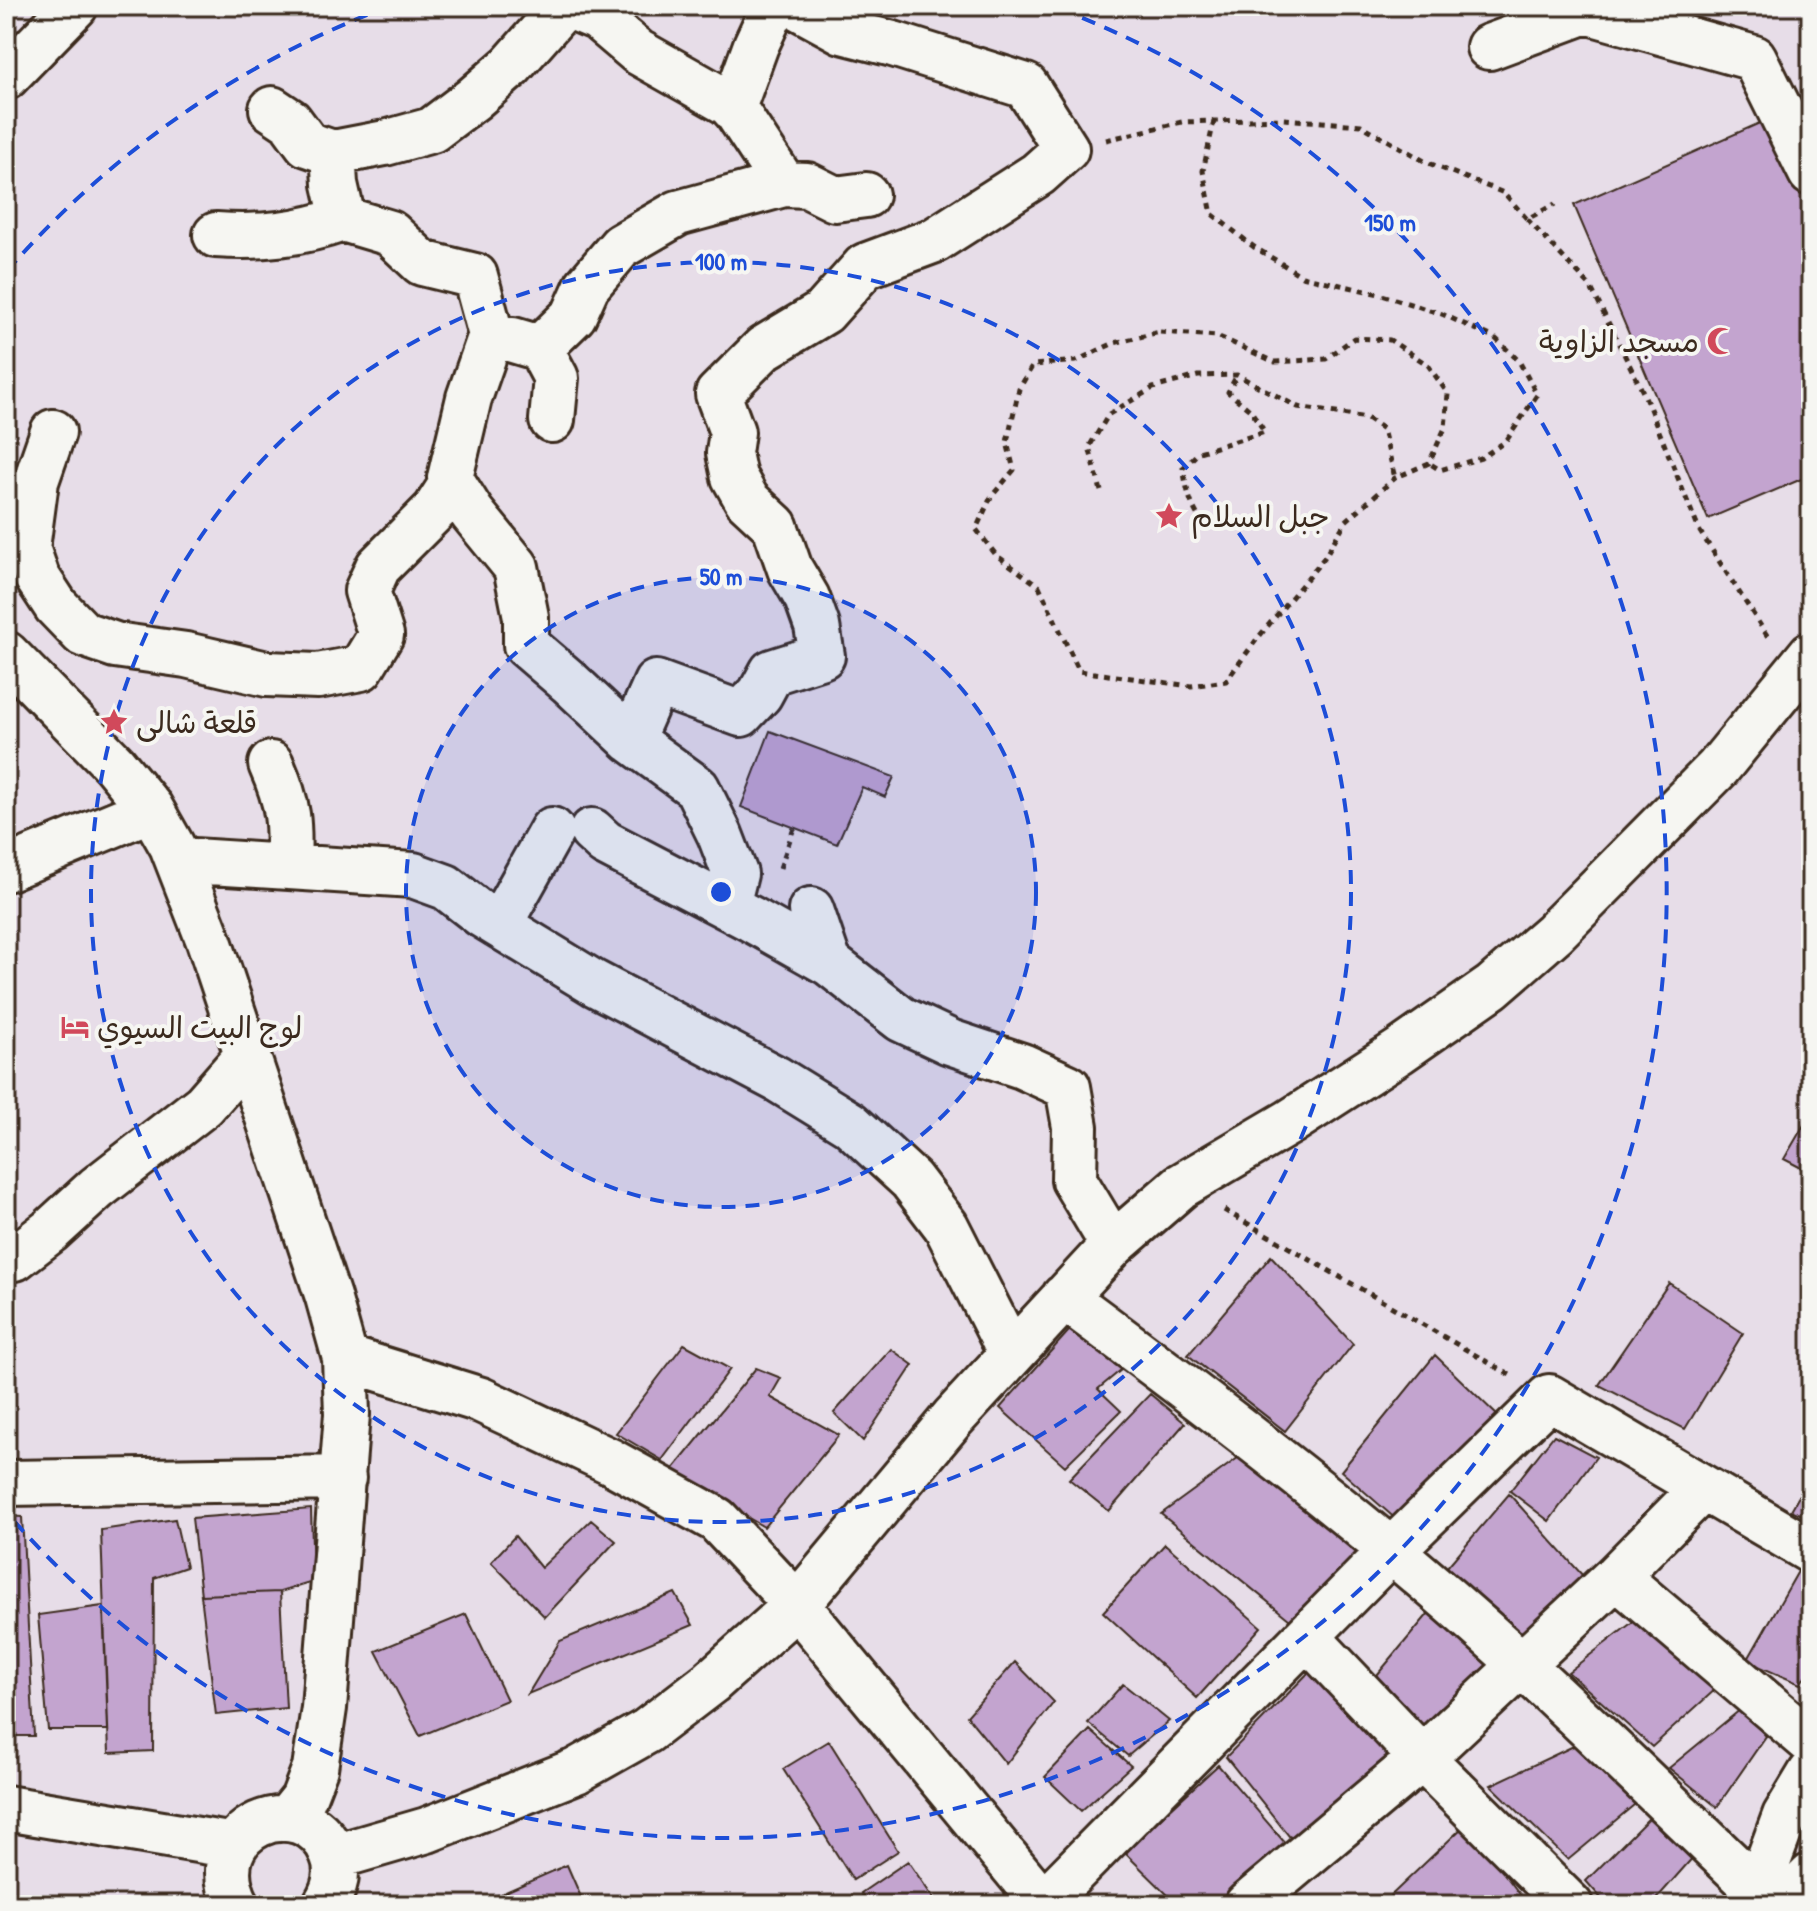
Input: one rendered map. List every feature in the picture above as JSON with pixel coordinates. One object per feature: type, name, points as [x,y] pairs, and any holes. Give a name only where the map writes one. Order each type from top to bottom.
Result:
[{"type":"street","points":[[6,77],[75,6]]},
{"type":"street","points":[[272,109],[290,121],[307,144],[333,153],[432,130],[511,66],[566,6],[598,18],[638,52],[733,108],[784,184]]},
{"type":"street","points":[[733,108],[774,6]]},
{"type":"street","points":[[631,740],[656,683],[741,714],[760,694],[772,672],[822,656],[817,626],[807,598],[790,569],[775,526],[747,500],[734,477],[729,453],[732,432],[718,394],[764,348],[824,312],[865,266],[935,240],[1038,174],[1066,149],[1026,86],[842,31],[796,6]]},
{"type":"street","points":[[1489,47],[1586,11],[1754,58],[1811,173]]},
{"type":"street","points":[[333,153],[335,184],[343,219]]},
{"type":"street","points":[[540,348],[574,315],[587,286],[621,246],[678,213],[784,184],[807,185],[835,199],[866,195]]},
{"type":"street","points":[[216,235],[253,238],[284,235],[343,219],[390,233],[422,263],[475,276],[491,335],[469,398],[450,478],[472,513],[516,567],[526,617],[526,645],[631,740],[697,788],[735,874],[727,906]]},
{"type":"street","points":[[491,335],[540,348],[556,378],[552,420]]},
{"type":"street","points":[[53,432],[36,481],[27,548],[37,577],[56,606],[83,634],[115,645],[186,655],[267,674],[318,676],[361,668],[381,635],[367,591],[378,567],[435,510],[453,482]]},
{"type":"street","points":[[6,654],[86,733],[151,809],[178,860],[209,941],[328,1297],[345,1358],[347,1414],[343,1478],[320,1738],[315,1768],[303,1799],[287,1819]]},
{"type":"street","points":[[334,1857],[427,1830],[576,1771],[647,1731],[711,1682],[797,1605],[953,1418],[1113,1245],[1181,1186],[1290,1122],[1492,987],[1554,933],[1718,768],[1802,665]]},
{"type":"street","points":[[271,764],[285,797],[290,827],[288,867]]},
{"type":"street","points":[[6,869],[151,809]]},
{"type":"street","points":[[499,925],[572,831],[605,843],[727,906],[829,963],[901,1019],[950,1042],[1022,1066],[1068,1087],[1075,1127],[1074,1180],[1113,1245]]},
{"type":"street","points":[[178,860],[413,875],[446,887],[499,925],[594,983],[777,1079],[850,1124],[911,1180],[946,1226],[1011,1354]]},
{"type":"street","points":[[811,910],[829,963]]},
{"type":"street","points":[[6,1259],[15,1258],[50,1231],[97,1188],[204,1105],[246,1057]]},
{"type":"street","points":[[1064,1297],[1245,1431],[1391,1551],[1521,1664],[1762,1902]]},
{"type":"street","points":[[345,1358],[481,1400],[624,1469],[717,1520],[797,1605],[1044,1904],[1391,1551],[1549,1397],[1811,1551]]},
{"type":"street","points":[[6,1483],[343,1478]]},
{"type":"street","points":[[1247,1905],[1422,1758],[1616,1576],[1702,1489]]},
{"type":"street","points":[[1616,1576],[1811,1742]]},
{"type":"street","points":[[1307,1637],[1422,1758],[1570,1905]]},
{"type":"street","points":[[1762,1902],[1785,1816],[1811,1773]]},
{"type":"street","points":[[6,1808],[234,1846]]},
{"type":"street","points":[[237,1905],[227,1876],[228,1860],[234,1846],[256,1824],[287,1819],[303,1823],[316,1831],[334,1857],[336,1875],[332,1893],[325,1905]]},
{"type":"street","points":[[1762,1902],[1811,1876]]},
{"type":"path","points":[[1066,149],[1182,122],[1283,119],[1361,125],[1426,162],[1504,193],[1590,286],[1644,394],[1699,530],[1802,665]]},
{"type":"path","points":[[1214,121],[1203,171],[1212,214],[1222,223],[1302,276],[1379,294],[1442,314],[1495,338],[1519,361],[1537,395],[1506,441],[1481,458],[1440,470],[1429,463]]},
{"type":"path","points":[[1527,219],[1555,204]]},
{"type":"path","points":[[1160,332],[1217,336],[1275,362],[1326,359],[1354,338],[1390,340],[1428,365],[1448,394],[1445,428],[1429,463],[1395,478],[1346,521],[1324,558],[1226,681],[1191,686],[1079,671],[1039,586],[996,555],[976,529],[991,497],[1014,470],[1007,442],[1019,389],[1033,365],[1076,361],[1114,343],[1160,332]]},
{"type":"path","points":[[1101,491],[1089,447],[1109,414],[1153,388],[1198,376],[1237,375],[1298,407],[1367,418],[1383,429],[1395,478]]},
{"type":"path","points":[[1204,524],[1194,512],[1183,468],[1199,452],[1265,432],[1251,411],[1228,392],[1237,375]]},
{"type":"path","points":[[1181,1186],[1549,1397]]},
{"type":"building","name":"مسجد الزاوية","points":[[1771,118],[1811,206],[1811,475],[1708,519],[1574,205]]},
{"type":"building","points":[[770,731],[894,777],[885,797],[862,787],[837,844],[741,807]]},
{"type":"building","points":[[1811,1113],[1811,1173],[1784,1159]]},
{"type":"building","points":[[1271,1256],[1353,1344],[1285,1431],[1188,1355]]},
{"type":"building","points":[[1669,1283],[1743,1333],[1685,1429],[1599,1385]]},
{"type":"building","points":[[1076,1323],[1127,1365],[1098,1389],[1121,1411],[1065,1466],[1000,1408]]},
{"type":"building","points":[[684,1344],[730,1369],[662,1460],[616,1433]]},
{"type":"building","points":[[891,1349],[913,1365],[863,1441],[834,1413]]},
{"type":"building","points":[[1435,1355],[1501,1419],[1399,1522],[1341,1471]]},
{"type":"building","points":[[756,1368],[781,1378],[770,1397],[839,1435],[764,1527],[671,1472]]},
{"type":"building","points":[[1150,1394],[1185,1423],[1109,1511],[1069,1479]]},
{"type":"building","points":[[1554,1435],[1596,1457],[1549,1521],[1510,1491]]},
{"type":"building","points":[[1246,1452],[1358,1554],[1290,1620],[1161,1514]]},
{"type":"building","points":[[1811,1475],[1811,1519],[1791,1510]]},
{"type":"building","points":[[1509,1494],[1584,1577],[1526,1638],[1447,1567]]},
{"type":"building","points":[[311,1509],[313,1582],[280,1592],[201,1595],[192,1518]]},
{"type":"building","points":[[6,1516],[22,1517],[34,1736],[6,1736]]},
{"type":"building","points":[[175,1519],[186,1567],[154,1578],[153,1751],[109,1753],[101,1530]]},
{"type":"building","points":[[591,1520],[616,1541],[545,1617],[491,1562],[515,1536],[541,1568]]},
{"type":"building","points":[[1165,1544],[1261,1627],[1197,1698],[1103,1612]]},
{"type":"building","points":[[1801,1566],[1811,1573],[1811,1667],[1800,1684],[1747,1661]]},
{"type":"building","points":[[280,1592],[286,1708],[216,1715],[201,1595]]},
{"type":"building","points":[[675,1593],[693,1625],[528,1694],[560,1641]]},
{"type":"building","points":[[103,1606],[108,1730],[48,1730],[38,1615]]},
{"type":"building","points":[[1434,1607],[1496,1665],[1428,1731],[1372,1681]]},
{"type":"building","points":[[1647,1611],[1717,1688],[1652,1747],[1568,1672]]},
{"type":"building","points":[[466,1614],[507,1700],[420,1736],[376,1651]]},
{"type":"building","points":[[1015,1662],[1054,1702],[1006,1764],[967,1716]]},
{"type":"building","points":[[1315,1666],[1394,1752],[1293,1841],[1226,1757]]},
{"type":"building","points":[[1123,1684],[1169,1721],[1128,1756],[1088,1723]]},
{"type":"building","points":[[1741,1709],[1766,1736],[1717,1807],[1669,1768]]},
{"type":"building","points":[[1090,1730],[1131,1766],[1081,1811],[1045,1777]]},
{"type":"building","points":[[829,1741],[898,1851],[853,1880],[783,1769]]},
{"type":"building","points":[[1580,1743],[1640,1800],[1568,1860],[1491,1785]]},
{"type":"building","points":[[1218,1765],[1286,1844],[1218,1905],[1178,1905],[1124,1852]]},
{"type":"building","points":[[1654,1813],[1695,1855],[1651,1905],[1607,1905],[1586,1881]]},
{"type":"building","points":[[1466,1824],[1522,1897],[1513,1905],[1381,1905]]},
{"type":"building","points":[[908,1861],[938,1905],[869,1905],[861,1893]]},
{"type":"building","points":[[567,1865],[584,1904],[476,1905]]},
{"type":"building","points":[[1293,1889],[1306,1905],[1275,1905]]},
{"type":"place","name":"مسجد الزاوية","points":[[1721,341]]},
{"type":"place","name":"جبل السلام","points":[[1169,516]]},
{"type":"place","name":"قلعة شالى","points":[[114,722]]},
{"type":"place","name":"لوج البيت السيوي","points":[[75,1027]]}]
